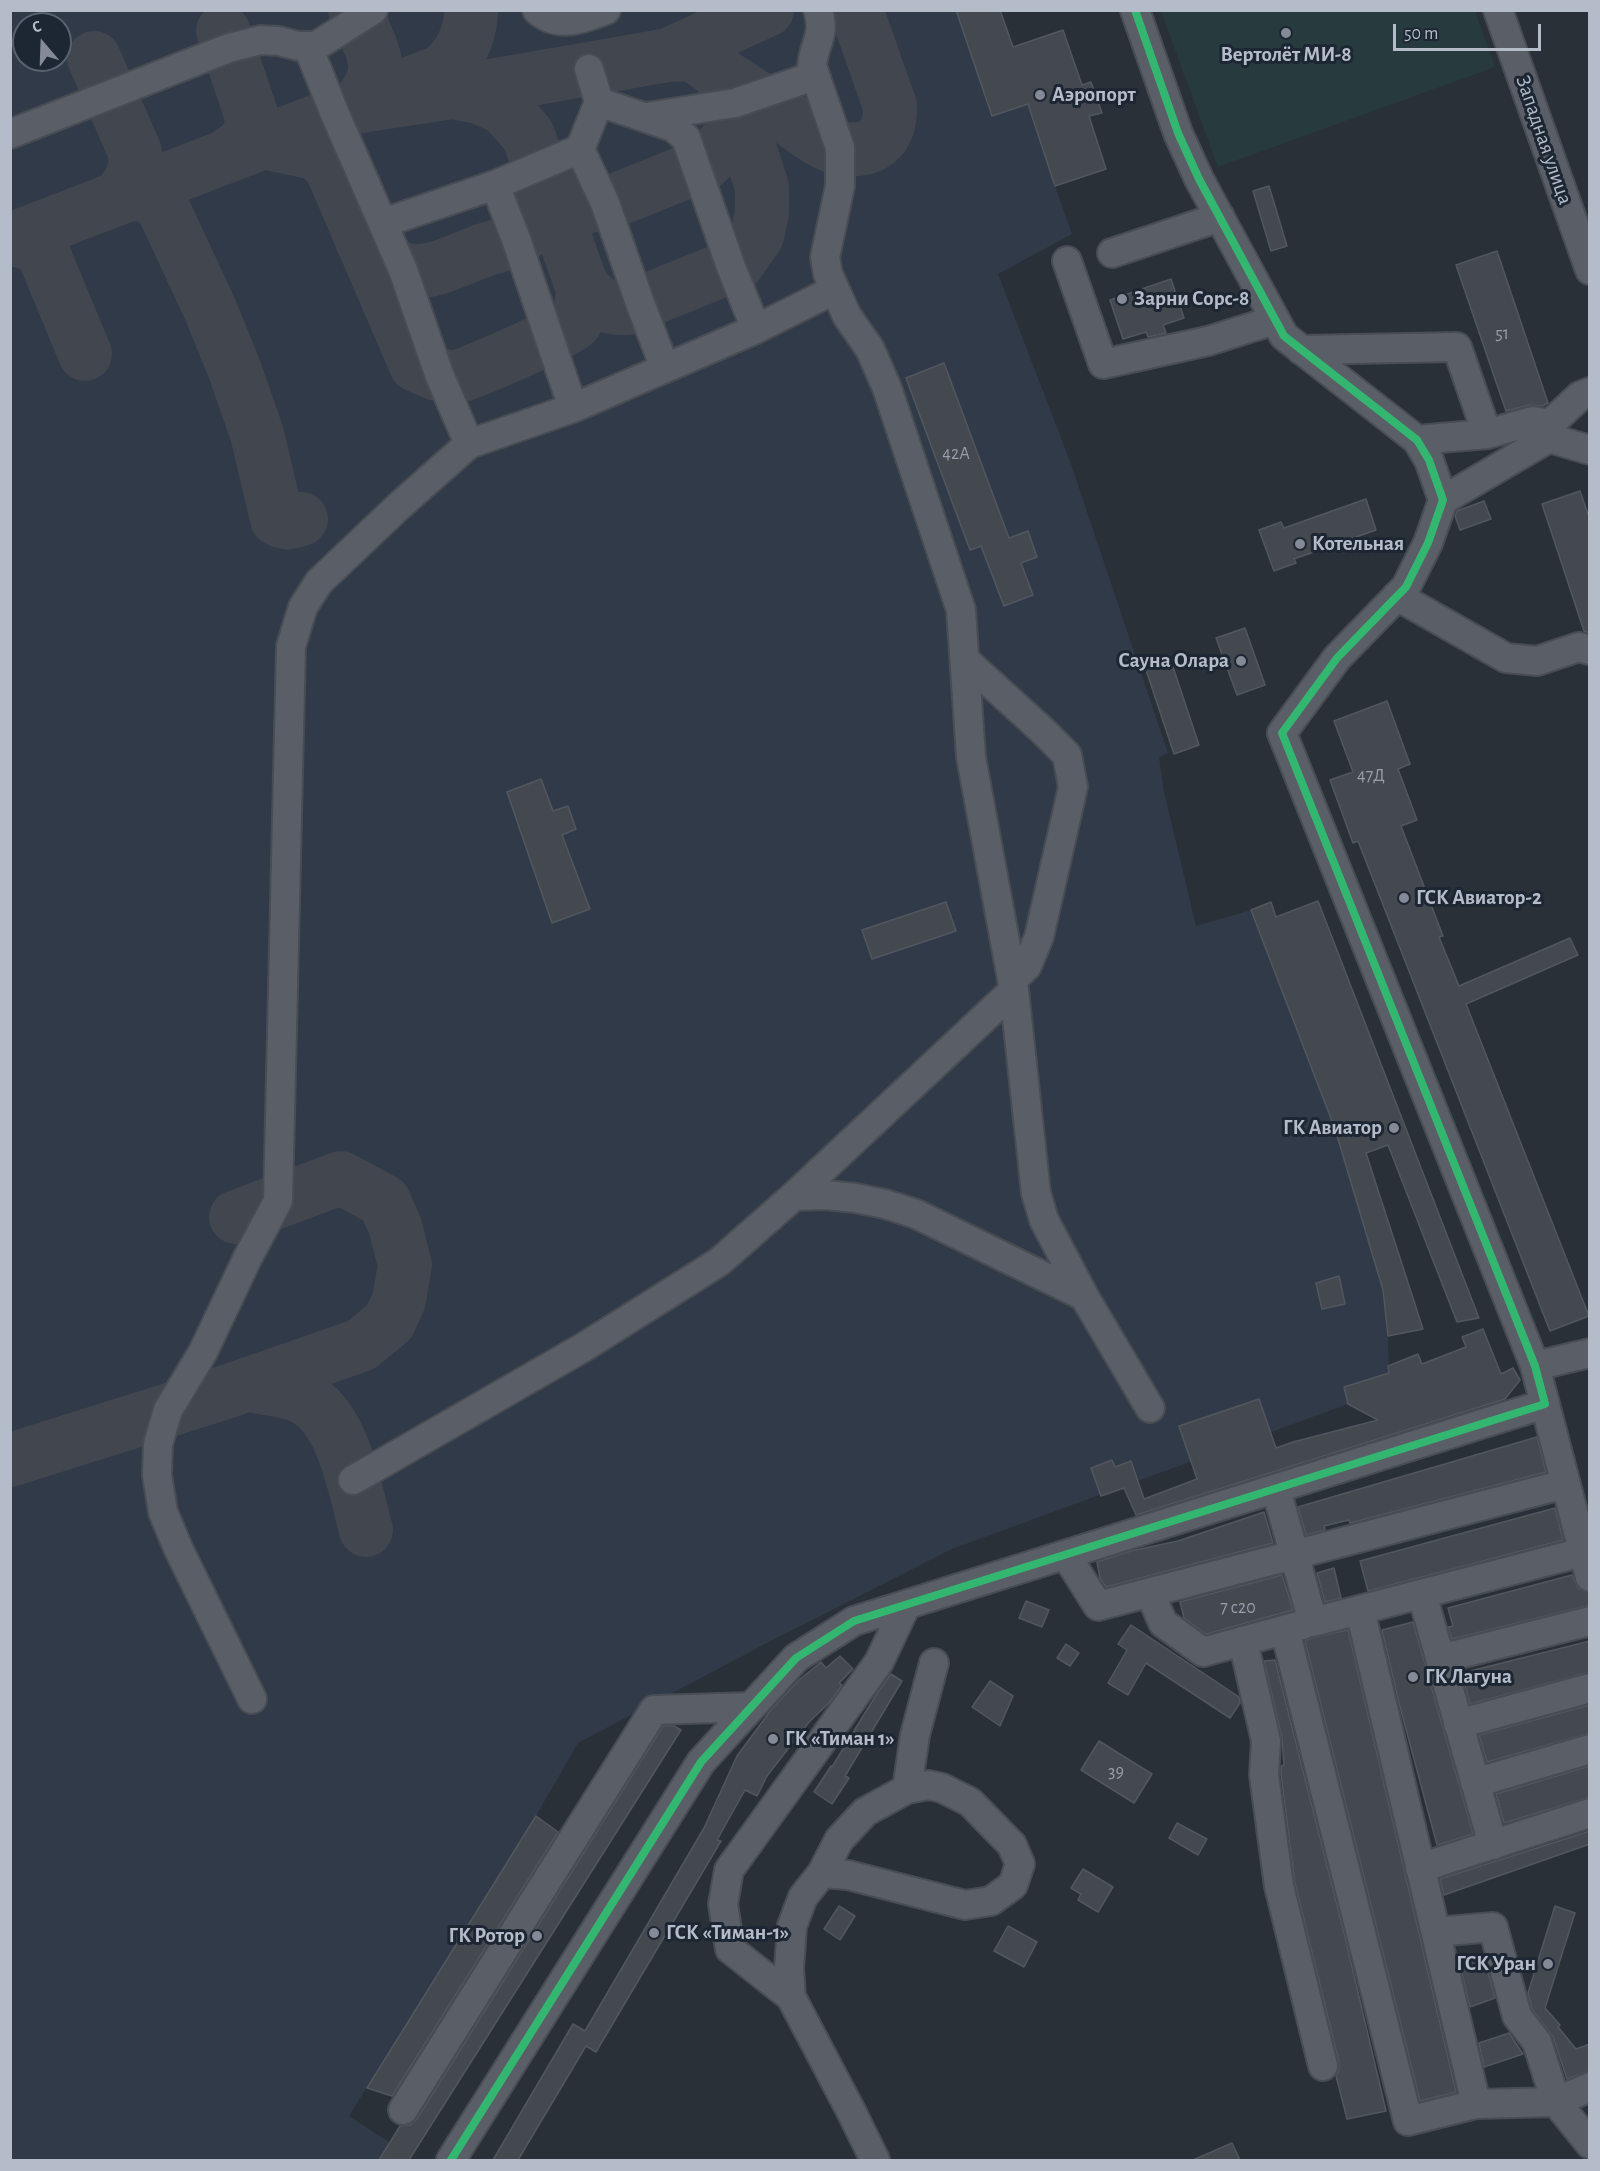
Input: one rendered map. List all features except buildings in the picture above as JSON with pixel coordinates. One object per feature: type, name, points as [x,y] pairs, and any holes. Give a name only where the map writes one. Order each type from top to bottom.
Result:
[{"type":"street","points":[[10,134],[229,48],[261,40],[308,47],[316,46],[373,10]]},
{"type":"street","points":[[537,10],[552,20],[565,21],[578,21],[606,10]]},
{"type":"street","points":[[818,10],[822,30],[813,55],[812,66],[840,148],[840,186],[825,256],[828,274],[847,316],[870,349],[887,388],[961,610],[971,757],[1013,985],[1036,1193],[1044,1220],[1084,1296],[1150,1408]]},
{"type":"street","points":[[1135,10],[1178,133],[1199,179],[1284,336],[1417,440],[1430,460],[1443,500],[1428,543],[1406,587],[1337,658],[1282,733],[1535,1366],[1586,1565],[1422,1594],[1203,1652],[1163,1623],[1150,1593]]},
{"type":"street","name":"Западная улица","points":[[1498,10],[1590,270]]},
{"type":"street","points":[[308,47],[334,114],[403,270],[439,374],[468,444]]},
{"type":"street","points":[[383,223],[495,185],[580,149],[599,102],[589,69]]},
{"type":"street","points":[[645,117],[735,103],[814,76]]},
{"type":"street","points":[[599,102],[673,127],[686,138],[731,267],[756,329]]},
{"type":"street","points":[[580,149],[605,203],[665,368]]},
{"type":"street","points":[[495,185],[516,239],[573,408]]},
{"type":"street","points":[[1112,253],[1220,217]]},
{"type":"street","points":[[1067,261],[1104,364],[1208,342],[1275,320]]},
{"type":"street","points":[[252,1700],[178,1548],[163,1512],[158,1444],[168,1410],[203,1352],[248,1257],[278,1201],[291,646],[303,607],[318,582],[468,444],[573,408],[756,329],[834,290]]},
{"type":"street","points":[[1301,350],[1457,347],[1487,434]]},
{"type":"street","points":[[1443,500],[1549,431],[1586,390]]},
{"type":"street","points":[[1417,440],[1487,434],[1533,421],[1590,450]]},
{"type":"street","points":[[1397,596],[1506,658],[1537,662],[1579,647],[1590,650]]},
{"type":"street","points":[[353,1480],[584,1347],[718,1262],[794,1196],[1013,985],[1027,966],[1039,937],[1073,787],[1067,755],[1042,729],[965,660]]},
{"type":"street","points":[[794,1196],[826,1195],[855,1198],[885,1204],[916,1214],[1084,1296]]},
{"type":"street","points":[[1535,1366],[1590,1353]]},
{"type":"street","points":[[451,2160],[700,1762],[796,1658],[854,1621],[1545,1404]]},
{"type":"street","points":[[1066,1555],[1098,1606],[1565,1484]]},
{"type":"street","points":[[1276,1489],[1313,1622]]},
{"type":"street","points":[[1422,1594],[1493,1845]]},
{"type":"street","points":[[791,1997],[730,1949],[723,1904],[729,1870],[879,1662],[906,1605]]},
{"type":"street","points":[[1360,1610],[1476,2104]]},
{"type":"street","points":[[1440,1659],[1590,1621]]},
{"type":"street","points":[[1285,1630],[1408,2121],[1476,2104],[1556,2102],[1590,2086]]},
{"type":"street","points":[[1243,1641],[1266,1741],[1264,1775],[1280,1886],[1323,2066]]},
{"type":"street","points":[[907,1789],[915,1735],[934,1663]]},
{"type":"street","points":[[1458,1724],[1590,1689]]},
{"type":"street","points":[[403,2110],[654,1710],[751,1707]]},
{"type":"street","points":[[1475,1783],[1590,1749]]},
{"type":"street","points":[[822,1873],[848,1875],[965,1905],[991,1901],[1013,1885],[1020,1864],[1012,1845],[970,1802],[942,1788],[929,1785],[907,1789],[866,1812],[839,1840],[822,1873],[803,1897],[792,1926],[789,1969],[791,1997],[875,2160]]},
{"type":"street","points":[[1420,1868],[1590,1813]]},
{"type":"street","points":[[1436,1932],[1493,1928],[1517,2016],[1537,2042],[1556,2102],[1590,2144]]},
{"type":"shaded area","points":[[1000,10],[1013,47],[1063,30],[1082,85],[1091,82],[1102,113],[1089,117],[1106,169],[1055,186],[1072,234],[998,274],[1071,464],[1168,753],[1159,757],[1164,792],[1196,926],[1251,910],[1335,1129],[1383,1290],[1387,1315],[1389,1373],[1345,1387],[1348,1404],[952,1549],[578,1743],[536,1816],[349,2116],[389,2142],[379,2160],[11,2160],[11,11]]},
{"type":"green space","points":[[1161,11],[1475,11],[1495,67],[1218,167]]},
{"type":"taxiway","points":[[355,10],[372,49],[375,69],[373,80],[357,106]]},
{"type":"taxiway","points":[[668,55],[767,10]]},
{"type":"taxiway","points":[[719,73],[825,143],[852,149],[871,146],[878,141],[887,127],[890,106],[857,12],[854,10]]},
{"type":"taxiway","points":[[396,89],[440,72],[447,66],[458,54],[466,39],[471,14]]},
{"type":"taxiway","points":[[223,31],[252,117],[250,134],[242,145],[226,156]]},
{"type":"taxiway","points":[[10,240],[354,107],[668,55],[693,54],[719,73],[735,103],[762,187],[762,213],[757,236],[737,264],[628,308],[603,305],[583,289]]},
{"type":"taxiway","points":[[94,58],[135,152],[132,177],[117,199]]},
{"type":"taxiway","points":[[264,142],[315,153],[330,165],[416,365],[440,375],[456,377],[516,353],[574,324],[580,312],[583,289],[528,135],[504,108],[479,97],[452,92]]},
{"type":"taxiway","points":[[362,241],[394,265],[407,270],[420,271],[434,269],[510,242],[520,238],[532,223],[540,202],[544,179],[572,202],[590,206],[611,202],[703,165],[728,138],[735,120],[735,103]]},
{"type":"taxiway","points":[[134,192],[154,199],[163,208],[210,309],[257,434],[277,519],[286,522],[301,519]]},
{"type":"taxiway","points":[[14,239],[34,245],[44,255],[85,354]]},
{"type":"taxiway","points":[[10,1460],[223,1393],[361,1345],[389,1322],[399,1300],[405,1265],[395,1226],[384,1201],[341,1178],[236,1217]]},
{"type":"taxiway","points":[[248,1384],[289,1392],[302,1397],[328,1420],[346,1456],[366,1530]]},
{"type":"cycle path","points":[[451,2160],[701,1762],[796,1658],[854,1621],[1545,1404],[1535,1366],[1282,733],[1337,658],[1406,587],[1428,543],[1443,500],[1429,460],[1417,440],[1284,336],[1199,179],[1178,133],[1135,10]]},
{"type":"place","name":"Вертолёт МИ-8","points":[[1286,33]]},
{"type":"place","name":"Аэропорт","points":[[1040,95]]},
{"type":"place","name":"Зарни Сорс-8","points":[[1122,299]]},
{"type":"place","name":"Котельная","points":[[1300,544]]},
{"type":"place","name":"Сауна Олара","points":[[1241,661]]},
{"type":"place","name":"ГСК Авиатор-2","points":[[1404,898]]},
{"type":"place","name":"ГК Авиатор","points":[[1394,1128]]},
{"type":"place","name":"ГК Лагуна","points":[[1413,1677]]},
{"type":"place","name":"ГК «Тиман 1»","points":[[773,1739]]},
{"type":"place","name":"ГСК «Тиман-1»","points":[[654,1933]]},
{"type":"place","name":"ГК Ротор","points":[[537,1936]]},
{"type":"place","name":"ГСК Уран","points":[[1548,1964]]}]
